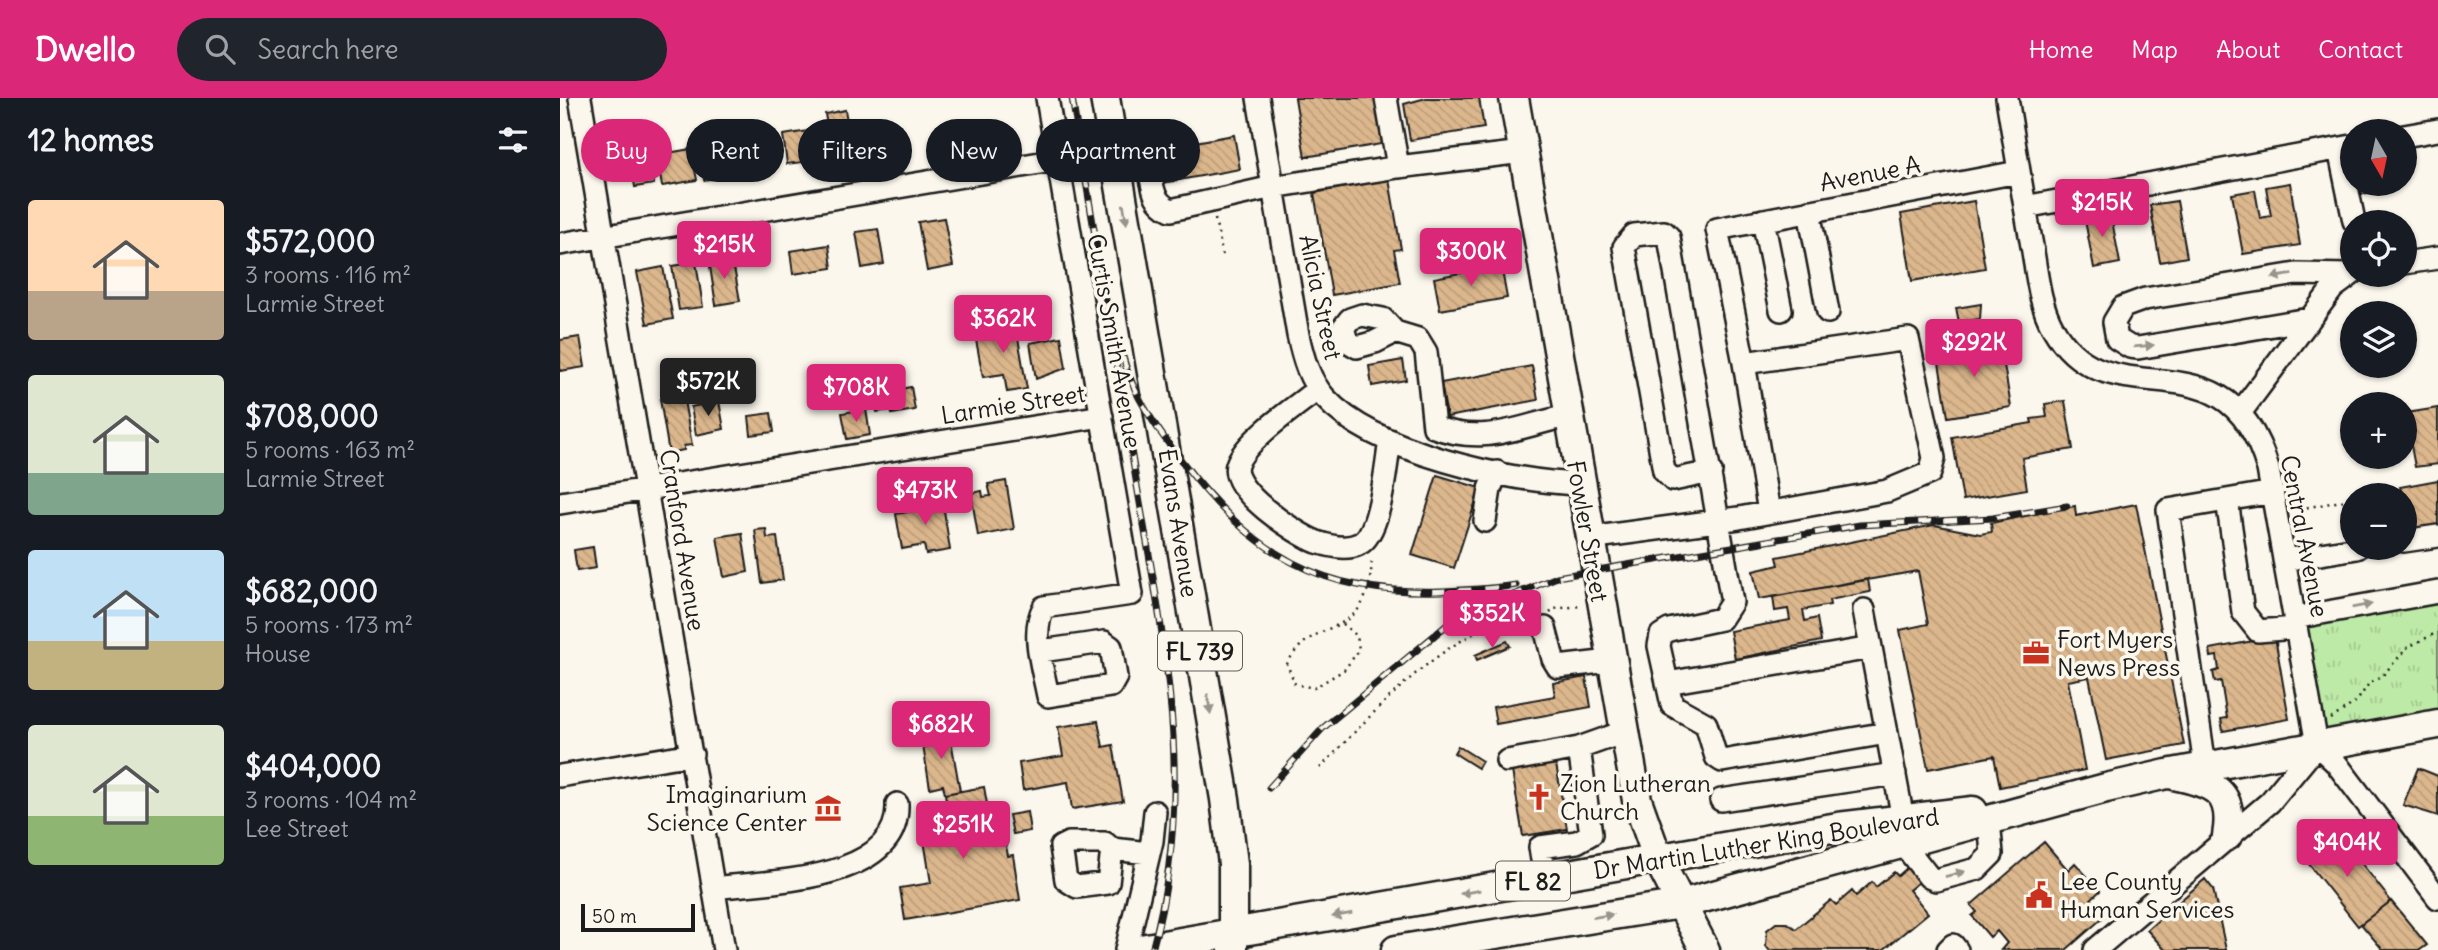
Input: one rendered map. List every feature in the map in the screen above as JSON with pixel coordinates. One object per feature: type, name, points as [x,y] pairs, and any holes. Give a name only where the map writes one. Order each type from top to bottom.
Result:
[{"type":"main road","name":"Evans Avenue","points":[[1105,98],[1225,799],[1233,864],[1233,942]]},
{"type":"main road","name":"Fowler Street","points":[[1514,98],[1610,661],[1637,800],[1658,859],[1705,950]]},
{"type":"main road","name":"Dr Martin Luther King Boulevard","points":[[1681,904],[1748,886],[1904,832],[2052,801],[2315,738],[2438,724]]},
{"type":"main road","points":[[2168,774],[2200,780],[2220,792],[2229,810],[2227,836]]},
{"type":"main road","name":"Dr Martin Luther King Boulevard","points":[[1233,942],[1545,879],[1838,827],[1904,832],[1989,820],[2052,801]]},
{"type":"main road","name":"FL 82","points":[[1396,950],[1467,944],[1681,904]]},
{"type":"main road","name":"FL 82","points":[[1135,950],[1233,942]]},
{"type":"street","name":"Cranford Avenue","points":[[580,98],[724,950]]},
{"type":"street","name":"Curtis Smith Avenue","points":[[1047,98],[1051,119]]},
{"type":"street","name":"Alicia Street","points":[[1258,98],[1304,360],[1318,389],[1351,420],[1390,440],[1497,472],[1555,483],[1580,484]]},
{"type":"street","points":[[1386,98],[1398,167]]},
{"type":"street","name":"Central Avenue","points":[[2007,98],[2018,172],[2046,314],[2068,348],[2099,370],[2115,376],[2199,386],[2218,395],[2241,413],[2263,452],[2315,738]]},
{"type":"street","points":[[2417,134],[2438,130]]},
{"type":"street","points":[[2025,207],[2340,148]]},
{"type":"street","points":[[1151,182],[1153,194],[1161,205],[1171,210],[1273,187],[1398,167],[1523,152]]},
{"type":"street","points":[[560,244],[1036,164]]},
{"type":"street","name":"Avenue A","points":[[1744,363],[1717,229],[2018,172]]},
{"type":"street","name":"Curtis Smith Avenue","points":[[1041,651],[1036,621],[1044,607],[1132,594],[1062,182]]},
{"type":"street","points":[[1809,211],[1828,312]]},
{"type":"street","points":[[1763,220],[1781,310]]},
{"type":"street","points":[[1711,472],[1674,480],[1664,471],[1624,247],[1634,235],[1664,232],[1669,237],[1711,472],[1732,602],[1721,619],[1669,630],[1661,635],[1660,646],[1672,705],[1706,724],[1716,757],[1722,761],[1887,733]]},
{"type":"street","points":[[2417,261],[2438,258]]},
{"type":"street","points":[[2309,319],[2138,348],[2130,348],[2117,339],[2114,322],[2123,307],[2145,299],[2296,274],[2340,274]]},
{"type":"street","points":[[2241,413],[2309,319],[2340,283]]},
{"type":"street","points":[[1395,332],[1418,339],[1426,352],[1434,427],[1424,452]]},
{"type":"street","points":[[1590,538],[1719,521],[1887,491],[1930,473],[1934,458],[1908,338],[1744,363],[1769,512]]},
{"type":"street","points":[[1318,389],[1252,444],[1237,464],[1236,476],[1243,490],[1257,502],[1316,542],[1343,548],[1360,544],[1373,531],[1390,440]]},
{"type":"street","name":"Larmie Street","points":[[560,503],[1101,416]]},
{"type":"street","points":[[1434,427],[1454,434],[1500,435],[1529,424],[1569,416]]},
{"type":"street","points":[[1485,521],[1490,489],[1497,472]]},
{"type":"street","points":[[2205,766],[2168,510],[2227,500],[2274,503]]},
{"type":"street","points":[[2227,500],[2243,612],[2258,631],[2438,592]]},
{"type":"street","points":[[2417,539],[2438,536]]},
{"type":"street","points":[[2284,560],[2340,551]]},
{"type":"street","points":[[1864,610],[1904,832],[1929,877],[1936,880],[1977,869],[1992,854],[1989,820]]},
{"type":"street","points":[[1549,619],[1553,659],[1558,667],[1610,661]]},
{"type":"street","points":[[1667,683],[1871,649]]},
{"type":"street","points":[[1507,761],[1579,748],[1624,732]]},
{"type":"street","points":[[2095,950],[2270,802],[2315,738],[2438,898]]},
{"type":"street","points":[[1545,879],[1540,847],[1577,842],[1591,834],[1579,748]]},
{"type":"street","points":[[560,776],[692,754]]},
{"type":"street","points":[[1721,800],[1895,774]]},
{"type":"street","points":[[714,888],[821,874],[858,863],[872,854],[891,832],[897,804]]},
{"type":"street","points":[[1126,950],[1149,853],[1155,813]]},
{"type":"street","points":[[1112,849],[1149,853]]},
{"type":"street","points":[[1948,950],[1953,945],[1957,950]]},
{"type":"path","points":[[1212,202],[1223,257]]},
{"type":"path","points":[[2274,503],[2340,500]]},
{"type":"path","points":[[1343,624],[1357,636],[1359,650],[1343,670],[1314,688],[1295,684],[1287,664],[1296,646],[1343,624],[1365,602],[1371,588],[1373,531]]},
{"type":"path","points":[[1320,768],[1395,690],[1459,641],[1512,616],[1549,619],[1601,604]]},
{"type":"path","points":[[2315,738],[2357,702],[2370,682],[2382,676],[2408,647],[2438,632]]},
{"type":"green space","points":[[2438,592],[2438,724],[2316,745],[2295,618]]},
{"type":"building","points":[[1295,98],[1379,98],[1387,143],[1305,157]]},
{"type":"building","points":[[1426,98],[1479,98],[1484,128],[1410,140],[1404,104]]},
{"type":"building","points":[[845,110],[847,119],[826,119],[825,114]]},
{"type":"building","points":[[798,133],[798,163],[787,164],[784,135]]},
{"type":"building","points":[[1234,135],[1240,169],[1200,176],[1200,141]]},
{"type":"building","points":[[686,150],[686,182],[662,186],[661,182],[672,182],[672,152]]},
{"type":"building","points":[[1389,179],[1401,249],[1394,250],[1400,283],[1332,295],[1314,193]]},
{"type":"building","points":[[634,182],[654,182],[654,184],[635,187]]},
{"type":"building","points":[[2290,183],[2300,245],[2243,254],[2232,194],[2255,190],[2260,218],[2271,216],[2266,187]]},
{"type":"building","points":[[1974,201],[1985,268],[1912,281],[1901,214]]},
{"type":"building","points":[[2177,201],[2187,257],[2160,262],[2150,205]]},
{"type":"building","points":[[2110,210],[2120,263],[2094,268],[2084,215]]},
{"type":"building","points":[[944,218],[953,266],[927,271],[918,222]]},
{"type":"building","points":[[878,229],[884,264],[862,268],[856,232]]},
{"type":"building","points":[[829,245],[832,268],[793,274],[790,251]]},
{"type":"building","points":[[732,256],[740,301],[716,305],[709,260]]},
{"type":"building","points":[[696,262],[703,307],[679,310],[672,266]]},
{"type":"building","points":[[1501,265],[1507,298],[1440,310],[1434,278]]},
{"type":"building","points":[[663,267],[673,319],[647,324],[637,272]]},
{"type":"building","points":[[1981,304],[1980,319],[1959,322],[1956,308]]},
{"type":"building","points":[[1014,315],[1027,389],[1007,392],[1004,374],[983,377],[976,340],[997,336],[994,318]]},
{"type":"building","points":[[580,337],[585,367],[560,371],[560,340]]},
{"type":"building","points":[[1061,337],[1066,368],[1036,379],[1030,343]]},
{"type":"building","points":[[2000,341],[2011,407],[1948,417],[1937,351]]},
{"type":"building","points":[[1403,360],[1406,380],[1372,386],[1369,366]]},
{"type":"building","points":[[1532,366],[1538,400],[1447,417],[1441,383]]},
{"type":"building","points":[[911,387],[915,410],[892,414],[891,410],[877,412],[873,394]]},
{"type":"building","points":[[683,395],[692,445],[669,453],[660,399]]},
{"type":"building","points":[[719,401],[724,429],[696,435],[691,407]]},
{"type":"building","points":[[2065,401],[2073,449],[2022,458],[2027,489],[1963,500],[1952,437],[2032,423],[2031,419],[2047,417],[2045,404]]},
{"type":"building","points":[[2438,408],[2438,464],[2417,467],[2417,411]]},
{"type":"building","points":[[866,409],[870,435],[847,439],[842,413]]},
{"type":"building","points":[[771,413],[774,432],[751,435],[749,416]]},
{"type":"building","points":[[1437,475],[1480,488],[1454,568],[1412,555]]},
{"type":"building","points":[[2438,480],[2438,527],[2417,530],[2417,484]]},
{"type":"building","points":[[1006,481],[1014,529],[978,536],[971,493],[982,491],[983,497],[991,496],[988,484]]},
{"type":"building","points":[[942,497],[950,550],[926,554],[924,545],[902,549],[896,514],[920,510],[919,501]]},
{"type":"building","name":"Fort Myers News Press","points":[[2136,504],[2184,745],[2106,760],[2089,677],[2068,681],[2085,770],[2000,787],[1994,756],[1928,769],[1900,630],[1928,624],[1918,571],[1759,599],[1753,571],[1779,565],[1777,557],[1934,525],[1980,534],[1992,532],[1991,523],[2075,506],[2076,516]]},
{"type":"building","points":[[766,529],[767,538],[777,537],[783,580],[762,583],[755,530]]},
{"type":"building","points":[[742,533],[748,572],[724,577],[717,537]]},
{"type":"building","points":[[593,547],[596,568],[577,571],[574,550]]},
{"type":"building","points":[[1868,579],[1870,592],[1829,600],[1830,605],[1803,610],[1805,621],[1817,618],[1821,641],[1735,659],[1730,631],[1790,620],[1788,609],[1775,611],[1773,597]]},
{"type":"building","points":[[2275,637],[2289,719],[2223,731],[2221,719],[2227,718],[2221,681],[2215,682],[2213,672],[2219,670],[2217,656],[2211,657],[2210,649]]},
{"type":"building","points":[[1507,641],[1510,646],[1477,660],[1475,655]]},
{"type":"building","points":[[1586,677],[1591,707],[1496,724],[1493,707],[1555,696],[1553,683]]},
{"type":"building","points":[[1098,721],[1103,747],[1113,745],[1123,801],[1072,809],[1068,782],[1023,790],[1019,763],[1063,756],[1058,727]]},
{"type":"building","points":[[949,729],[960,791],[945,794],[943,785],[930,788],[921,734]]},
{"type":"building","points":[[1458,746],[1482,761],[1478,768],[1454,753]]},
{"type":"building","name":"Zion Lutheran Church","points":[[1555,758],[1567,829],[1523,836],[1511,765]]},
{"type":"building","points":[[2418,768],[2438,776],[2438,816],[2403,805]]},
{"type":"building","points":[[984,787],[992,832],[1003,830],[1008,856],[1013,855],[1020,900],[905,920],[900,888],[931,883],[921,822],[949,817],[945,794]]},
{"type":"building","points":[[1027,812],[1030,831],[1013,834],[1009,815]]},
{"type":"building","points":[[2337,832],[2391,901],[2358,926],[2304,858]]},
{"type":"building","name":"Lee County Human Services","points":[[2044,842],[2068,870],[2075,863],[2100,891],[2091,899],[2106,915],[2066,950],[2001,950],[2007,943],[1997,931],[1990,937],[1972,916],[1977,912],[1971,905]]},
{"type":"building","points":[[1908,867],[1920,881],[1909,890],[1928,913],[1883,950],[1769,950],[1766,946],[1767,930],[1776,923],[1787,923],[1796,929],[1831,900],[1836,905],[1852,891],[1856,896],[1872,882],[1876,887],[1894,872],[1898,876]]},
{"type":"building","points":[[2205,879],[2213,889],[2226,950],[2165,950],[2147,930]]},
{"type":"building","points":[[2391,901],[2427,945],[2420,950],[2383,950],[2361,924]]},
{"type":"railway","points":[[1072,98],[1156,595],[1171,712],[1173,829],[1166,889],[1152,950]]},
{"type":"railway","points":[[1123,357],[1133,385],[1147,411],[1171,448],[1207,492],[1235,521],[1263,544],[1293,562],[1325,576],[1360,586],[1442,591],[1516,585]]},
{"type":"railway","points":[[1269,788],[1323,728],[1453,620],[1557,577],[1860,525],[1993,518],[2067,506]]},
{"type":"place","name":"Fort Myers News Press","points":[[2036,653]]},
{"type":"place","name":"Zion Lutheran Church","points":[[1539,797]]},
{"type":"place","name":"Imaginarium Science Center","points":[[828,808]]},
{"type":"place","name":"Lee County Human Services","points":[[2039,895]]}]
